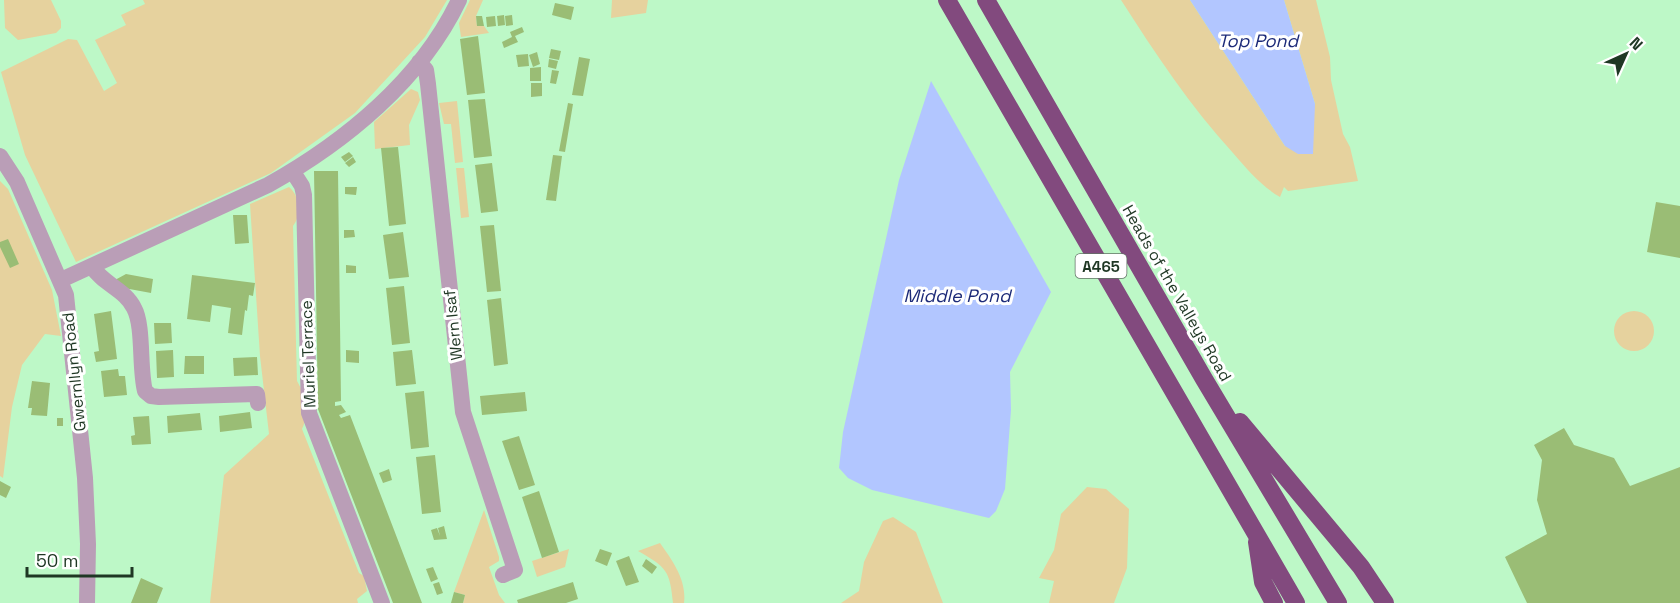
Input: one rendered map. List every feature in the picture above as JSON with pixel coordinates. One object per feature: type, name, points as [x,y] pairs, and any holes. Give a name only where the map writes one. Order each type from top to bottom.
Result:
[{"type":"highway","name":"A465","points":[[947,0],[1296,603]]},
{"type":"highway","name":"Heads of the Valleys Road","points":[[986,0],[1204,379],[1338,603]]},
{"type":"highway","points":[[1204,379],[1361,567],[1385,603]]},
{"type":"highway","points":[[1256,532],[1263,582],[1274,603]]},
{"type":"street","points":[[61,280],[293,172],[366,117],[394,92],[438,40],[459,0]]},
{"type":"street","name":"Wern Isaf","points":[[418,62],[426,70],[428,84],[463,412],[515,570],[503,575]]},
{"type":"street","name":"Gwernllyn Road","points":[[0,156],[17,182],[61,280],[68,305],[85,478],[88,544],[87,603]]},
{"type":"street","name":"Muriel Terrace","points":[[293,172],[302,186],[304,195],[309,413],[376,601]]},
{"type":"street","points":[[92,266],[99,276],[127,298],[135,309],[144,391],[159,397],[257,394],[258,403]]},
{"type":"shaded area","points":[[4,0],[51,0],[61,21],[61,28],[56,33],[18,40],[5,28]]},
{"type":"shaded area","points":[[143,0],[447,0],[425,37],[355,113],[271,173],[76,262],[25,155],[1,72],[68,39],[77,40],[104,91],[117,83],[95,40],[126,25],[121,15],[145,4]]},
{"type":"shaded area","points":[[470,0],[483,0],[476,16],[477,26],[484,26],[489,33],[461,37],[459,23]]},
{"type":"shaded area","points":[[612,0],[648,0],[646,13],[611,18]]},
{"type":"shaded area","points":[[1121,0],[1190,0],[1285,146],[1315,104],[1284,0],[1316,0],[1330,57],[1331,80],[1343,134],[1350,147],[1358,181],[1288,191],[1284,187],[1280,197],[1267,188],[1244,166],[1202,117]]},
{"type":"shaded area","points":[[411,89],[418,92],[420,100],[409,125],[410,145],[375,149],[374,122]]},
{"type":"shaded area","points":[[457,101],[463,162],[455,163],[451,124],[444,124],[439,103]]},
{"type":"shaded area","points":[[456,168],[464,168],[469,217],[461,218]]},
{"type":"shaded area","points":[[0,181],[8,189],[52,290],[61,336],[45,334],[22,365],[12,407],[3,478],[0,476]]},
{"type":"shaded area","points":[[289,187],[296,195],[299,211],[293,226],[297,381],[304,398],[306,411],[302,429],[359,573],[364,576],[367,591],[357,599],[358,603],[210,603],[224,475],[269,434],[260,356],[250,204]]},
{"type":"shaded area","points":[[1634,311],[1648,317],[1654,331],[1648,345],[1634,351],[1620,345],[1614,331],[1620,317]]},
{"type":"shaded area","points":[[1087,487],[1106,489],[1129,509],[1127,568],[1114,603],[1049,603],[1054,581],[1039,578],[1054,550],[1061,514]]},
{"type":"shaded area","points":[[484,510],[499,557],[499,561],[489,567],[499,595],[505,603],[463,603],[465,595],[454,592]]},
{"type":"shaded area","points":[[893,517],[916,532],[943,603],[841,603],[859,591],[864,562],[883,521]]},
{"type":"shaded area","points":[[660,543],[681,578],[684,603],[673,603],[670,583],[665,571],[655,561],[638,551]]},
{"type":"shaded area","points":[[569,549],[565,567],[537,577],[532,561]]},
{"type":"water","name":"Top Pond","points":[[1190,0],[1284,0],[1315,104],[1313,154],[1298,154],[1285,146]]},
{"type":"water","name":"Middle Pond","points":[[931,81],[1051,292],[1010,372],[1011,410],[1005,489],[996,511],[989,518],[872,490],[848,478],[839,468],[843,432],[899,180]]},
{"type":"building","points":[[555,3],[574,7],[571,20],[552,15]]},
{"type":"building","points":[[504,15],[505,25],[498,26],[497,16]]},
{"type":"building","points":[[512,15],[513,25],[506,26],[505,16]]},
{"type":"building","points":[[476,16],[482,16],[484,26],[477,26]]},
{"type":"building","points":[[495,16],[496,26],[487,27],[486,17]]},
{"type":"building","points":[[522,27],[524,32],[515,36],[518,42],[504,48],[502,42],[512,37],[510,32]]},
{"type":"building","points":[[478,36],[485,93],[467,95],[460,39]]},
{"type":"building","points":[[551,49],[561,51],[559,60],[549,58]]},
{"type":"building","points":[[537,52],[540,64],[533,67],[529,55]]},
{"type":"building","points":[[528,54],[529,66],[518,67],[516,55]]},
{"type":"building","points":[[579,57],[590,59],[583,96],[572,95]]},
{"type":"building","points":[[549,59],[558,61],[556,69],[548,67]]},
{"type":"building","points":[[541,67],[541,81],[530,81],[530,68]]},
{"type":"building","points":[[552,70],[559,71],[556,84],[550,83]]},
{"type":"building","points":[[531,83],[542,83],[542,96],[531,97]]},
{"type":"building","points":[[485,99],[492,156],[474,158],[468,100]]},
{"type":"building","points":[[568,103],[573,104],[565,152],[559,151]]},
{"type":"building","points":[[398,147],[406,224],[389,226],[381,148]]},
{"type":"building","points":[[349,152],[353,156],[345,162],[341,157]]},
{"type":"building","points":[[553,155],[562,156],[556,201],[546,200]]},
{"type":"building","points":[[353,157],[356,162],[349,167],[345,163]]},
{"type":"building","points":[[492,163],[498,211],[481,213],[475,165]]},
{"type":"building","points":[[314,171],[338,171],[341,401],[335,402],[335,406],[341,405],[346,412],[339,415],[341,418],[350,415],[422,603],[393,603],[318,409]]},
{"type":"building","points":[[345,187],[357,187],[356,195],[345,194]]},
{"type":"building","points":[[1656,202],[1680,206],[1680,258],[1647,252]]},
{"type":"building","points":[[233,215],[247,215],[249,243],[235,244]]},
{"type":"building","points":[[494,225],[501,291],[487,292],[480,226]]},
{"type":"building","points":[[344,230],[354,230],[355,237],[344,238]]},
{"type":"building","points":[[403,232],[409,277],[389,279],[383,235]]},
{"type":"building","points":[[8,239],[19,264],[10,268],[0,247],[0,242]]},
{"type":"building","points":[[346,265],[356,266],[356,273],[346,273]]},
{"type":"building","points":[[126,274],[153,279],[151,293],[124,288],[115,280]]},
{"type":"building","points":[[192,275],[255,283],[253,296],[249,295],[247,311],[245,310],[242,335],[228,333],[231,308],[212,305],[210,322],[187,319]]},
{"type":"building","points":[[404,286],[410,343],[392,345],[386,288]]},
{"type":"building","points":[[501,298],[508,364],[494,366],[487,300]]},
{"type":"building","points":[[111,311],[117,359],[96,362],[94,352],[99,351],[94,314]]},
{"type":"building","points":[[154,323],[171,323],[172,343],[155,344]]},
{"type":"building","points":[[173,350],[174,377],[157,378],[156,351]]},
{"type":"building","points":[[346,350],[359,351],[359,363],[346,362]]},
{"type":"building","points":[[412,350],[416,384],[396,386],[393,352]]},
{"type":"building","points":[[185,356],[204,356],[204,374],[184,374]]},
{"type":"building","points":[[257,357],[258,375],[234,376],[233,358]]},
{"type":"building","points":[[118,369],[119,376],[125,376],[127,395],[104,397],[101,371]]},
{"type":"building","points":[[32,381],[50,383],[47,416],[31,415],[32,408],[28,408]]},
{"type":"building","points":[[424,391],[429,447],[411,449],[405,393]]},
{"type":"building","points":[[525,392],[527,411],[482,415],[480,396]]},
{"type":"building","points":[[250,412],[252,428],[220,432],[219,416]]},
{"type":"building","points":[[200,413],[202,430],[168,433],[167,416]]},
{"type":"building","points":[[149,416],[151,444],[132,445],[131,436],[135,435],[133,417]]},
{"type":"building","points":[[57,418],[63,418],[63,426],[57,426]]},
{"type":"building","points":[[1564,428],[1574,445],[1614,458],[1630,486],[1680,467],[1680,603],[1527,603],[1505,557],[1547,534],[1537,500],[1542,460],[1534,445]]},
{"type":"building","points":[[519,436],[535,485],[519,490],[502,441]]},
{"type":"building","points":[[435,455],[441,512],[422,514],[416,457]]},
{"type":"building","points":[[389,469],[392,480],[383,483],[379,473]]},
{"type":"building","points":[[0,481],[11,487],[6,498],[0,495]]},
{"type":"building","points":[[539,491],[559,552],[542,558],[522,497]]},
{"type":"building","points":[[444,526],[447,539],[434,540],[431,530],[437,528],[440,536],[438,528]]},
{"type":"building","points":[[600,549],[612,553],[607,566],[595,561]]},
{"type":"building","points":[[629,556],[639,582],[626,586],[616,561]]},
{"type":"building","points":[[646,559],[657,567],[652,574],[642,566]]},
{"type":"building","points":[[433,567],[438,579],[431,582],[426,569]]},
{"type":"building","points":[[141,578],[163,588],[157,603],[131,603]]},
{"type":"building","points":[[439,582],[443,593],[437,595],[433,584]]},
{"type":"building","points":[[573,582],[578,599],[566,603],[518,603],[517,600]]},
{"type":"building","points":[[454,592],[465,595],[463,603],[451,603]]}]
